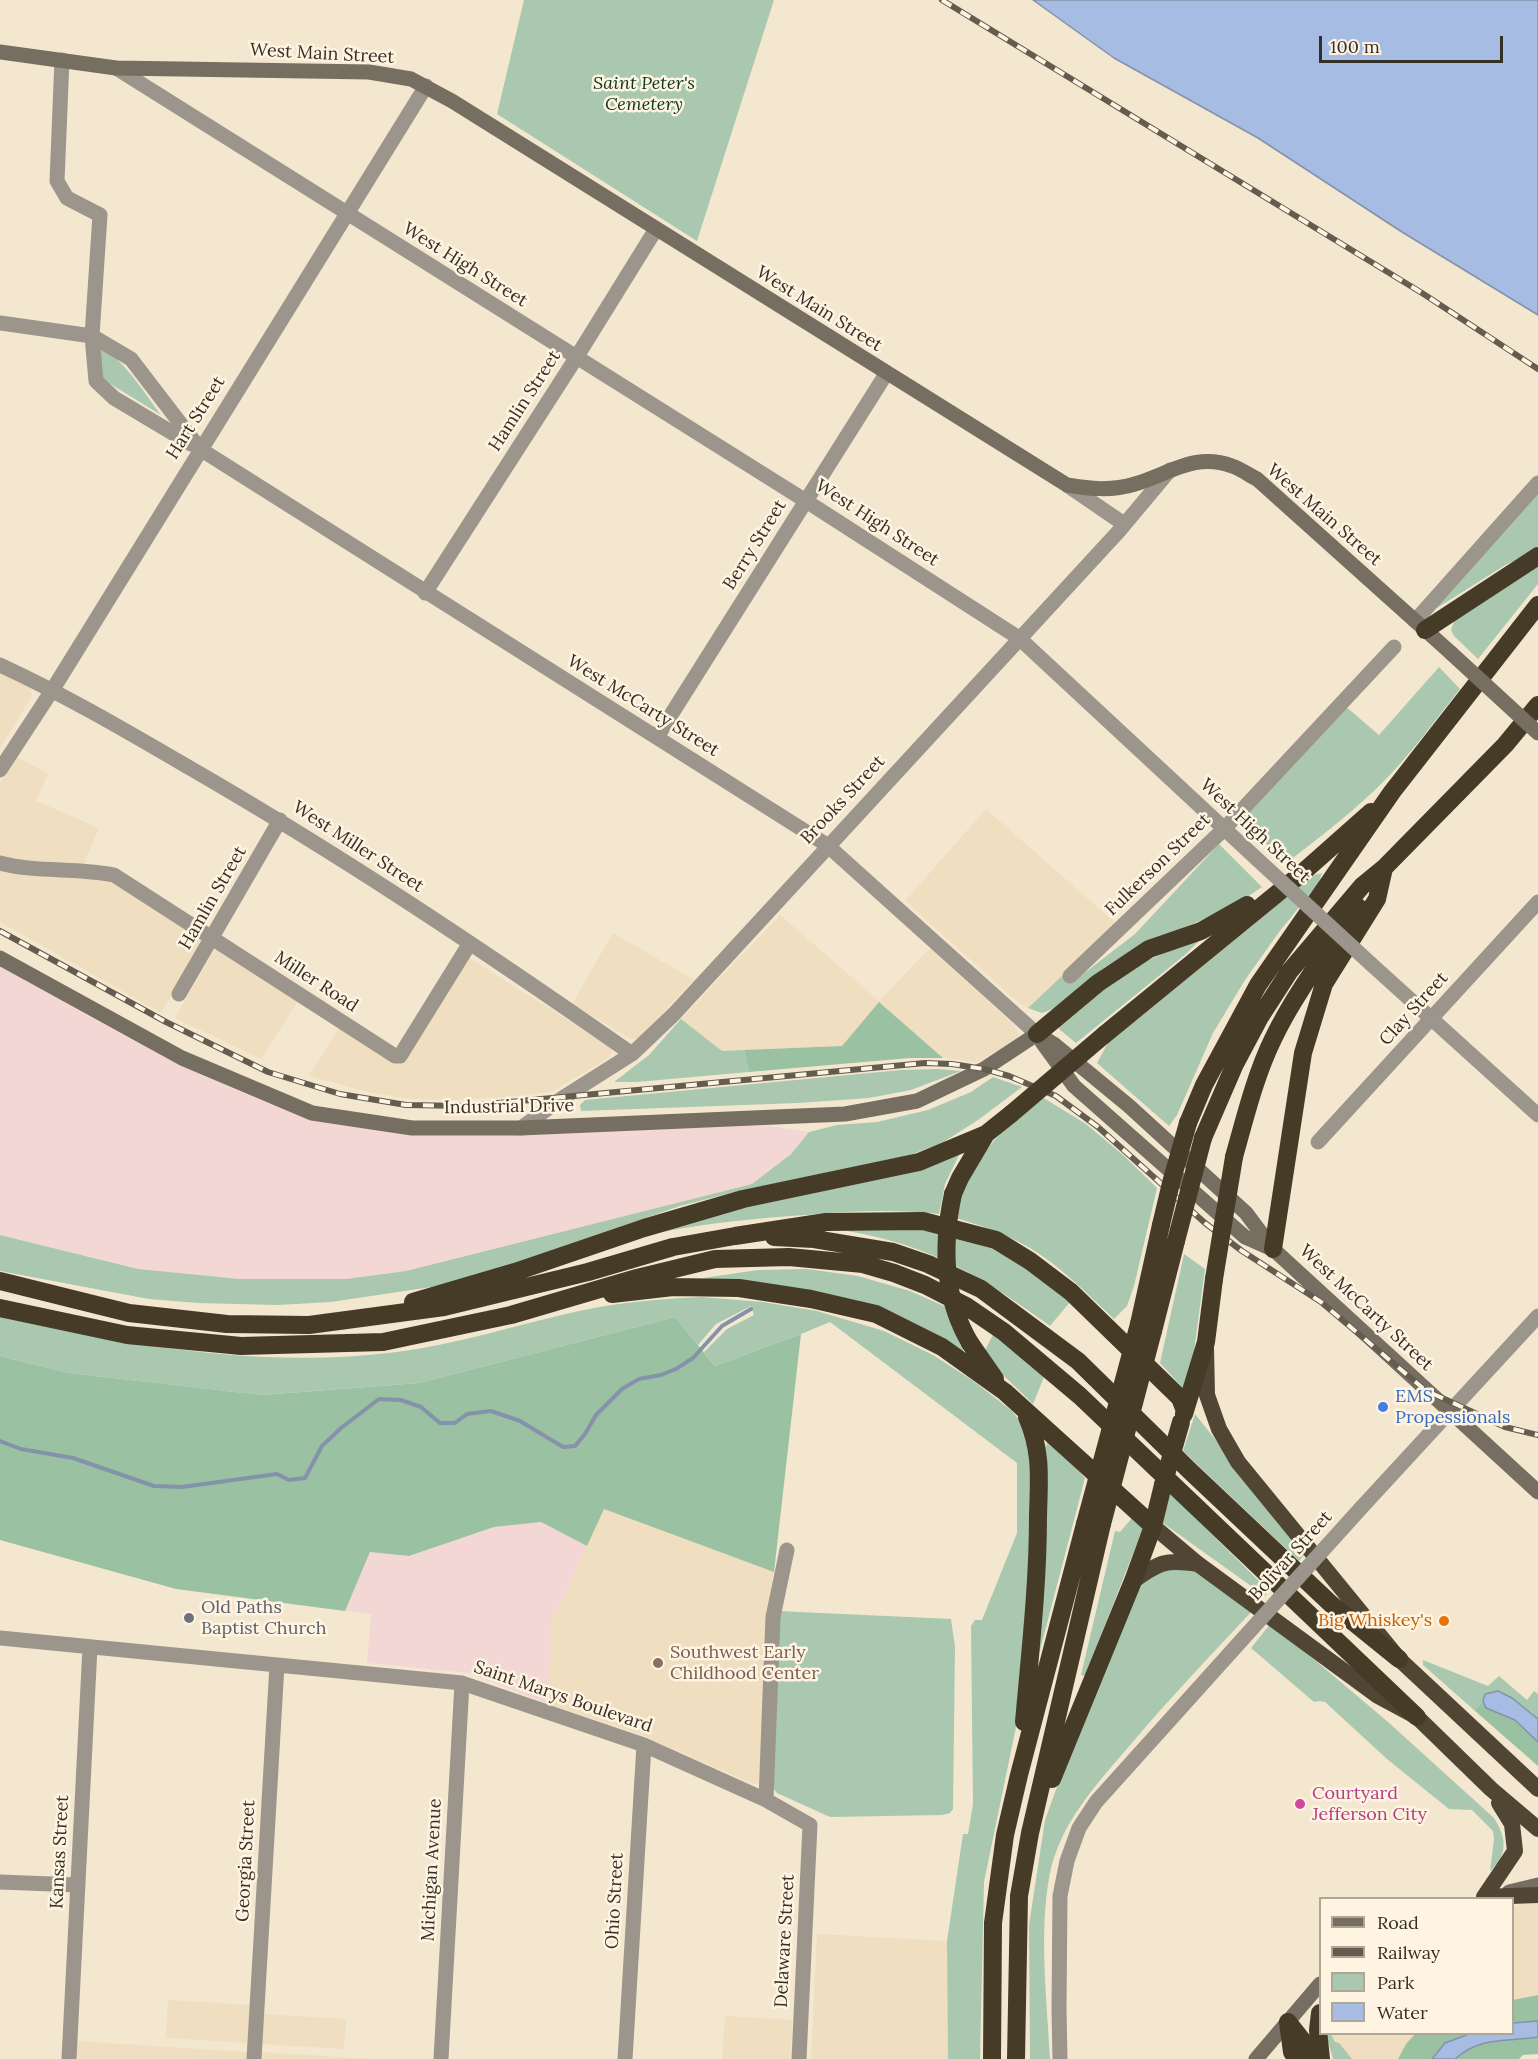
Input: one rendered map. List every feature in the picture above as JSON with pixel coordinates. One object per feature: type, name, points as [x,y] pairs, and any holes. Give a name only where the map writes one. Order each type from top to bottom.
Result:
[{"type":"highway","points":[[1420,626],[1538,556]]},
{"type":"highway","points":[[1146,1328],[1161,1226],[1171,1183],[1188,1123],[1204,1084],[1258,985],[1392,792],[1538,605]]},
{"type":"highway","points":[[992,2059],[994,1913],[1005,1835],[1018,1775],[1094,1524],[1146,1328],[1176,1242],[1203,1138],[1235,1064],[1260,1017],[1289,972],[1362,886],[1384,868],[1505,746],[1538,705]]},
{"type":"highway","points":[[336,1322],[515,1272],[644,1228],[743,1199],[919,1162],[986,1134],[1301,874],[1392,792]]},
{"type":"highway","points":[[1384,868],[1304,983],[1272,1040],[1250,1099],[1234,1157],[1214,1279],[1206,1342],[1207,1395],[1219,1429],[1238,1462],[1399,1659]]},
{"type":"highway","points":[[1273,1249],[1303,1053],[1324,984],[1377,899],[1384,868]]},
{"type":"highway","points":[[1037,1034],[1098,983],[1149,949],[1216,923],[1301,874]]},
{"type":"highway","points":[[986,1134],[953,1194],[946,1240],[948,1288],[960,1325],[1005,1392]]},
{"type":"highway","points":[[0,1281],[129,1313],[227,1324],[309,1325],[444,1307],[588,1272],[673,1247],[735,1236],[826,1222],[923,1221],[996,1240],[1030,1261],[1071,1292],[1180,1398],[1183,1416]]},
{"type":"highway","points":[[735,1236],[814,1239],[893,1252],[928,1264],[981,1289],[1078,1361],[1322,1596],[1399,1659],[1538,1789]]},
{"type":"highway","points":[[0,1308],[127,1335],[241,1346],[383,1342],[511,1315],[637,1278],[715,1259],[789,1257],[863,1264],[894,1273],[925,1285],[966,1306],[1004,1332],[1080,1396],[1491,1789],[1538,1829]]},
{"type":"highway","points":[[566,1299],[673,1287],[739,1288],[811,1299],[876,1314],[942,1347],[1005,1392],[1198,1564],[1378,1696],[1417,1717]]},
{"type":"highway","points":[[1029,1833],[1133,1581],[1153,1526],[1206,1342]]},
{"type":"highway","points":[[1018,1775],[1038,1570],[1038,1452],[1036,1438],[1024,1410]]},
{"type":"highway","points":[[1016,2059],[1018,1896],[1029,1833],[1094,1524]]},
{"type":"highway","points":[[1133,1581],[1162,1563],[1180,1561],[1198,1564]]},
{"type":"highway","points":[[1483,1897],[1515,1851],[1512,1824],[1491,1789]]},
{"type":"highway","points":[[1496,1897],[1538,1894]]},
{"type":"highway","points":[[1288,2022],[1292,2052],[1297,2059]]},
{"type":"highway","points":[[1288,2022],[1319,2059]]},
{"type":"highway","points":[[1319,2022],[1319,2059]]},
{"type":"main road","name":"West Main Street","points":[[0,52],[116,68],[369,72],[411,79],[426,86],[1067,485],[1090,489],[1112,489],[1133,485],[1192,462],[1213,462],[1232,466],[1257,479],[1538,733]]},
{"type":"main road","name":"Industrial Drive","points":[[0,958],[182,1058],[312,1113],[412,1128],[521,1128],[845,1114],[917,1101],[984,1069],[1037,1034]]},
{"type":"main road","name":"West McCarty Street","points":[[1037,1034],[1074,1086],[1245,1237],[1273,1249]]},
{"type":"main road","name":"West McCarty Street","points":[[1037,1034],[1055,1045],[1129,1106],[1246,1213],[1273,1249],[1538,1492]]},
{"type":"main road","points":[[1486,1897],[1538,1885]]},
{"type":"main road","points":[[1256,2059],[1319,1985]]},
{"type":"street","points":[[62,60],[57,181],[67,198],[100,215],[92,336]]},
{"type":"street","name":"West High Street","points":[[116,68],[345,214],[806,501],[1018,638],[1538,1115]]},
{"type":"street","name":"Hart Street","points":[[0,770],[426,86]]},
{"type":"street","name":"Hamlin Street","points":[[425,593],[656,229]]},
{"type":"street","name":"West McCarty Street","points":[[0,323],[92,336],[131,359],[200,450]]},
{"type":"street","name":"West McCarty Street","points":[[92,336],[96,381],[114,398],[827,845],[1037,1034]]},
{"type":"street","name":"Berry Street","points":[[657,737],[886,374]]},
{"type":"street","name":"Brooks Street","points":[[521,1128],[564,1097],[632,1054],[674,1014],[1124,524],[1170,470]]},
{"type":"street","points":[[1420,626],[1538,483]]},
{"type":"street","points":[[1067,485],[1124,524]]},
{"type":"street","name":"Fulkerson Street","points":[[1070,976],[1224,829],[1394,647]]},
{"type":"street","name":"West Miller Street","points":[[0,665],[52,689],[280,820],[470,943],[632,1054]]},
{"type":"street","name":"Hamlin Street","points":[[179,994],[280,820]]},
{"type":"street","points":[[0,863],[19,868],[114,875],[213,939]]},
{"type":"street","name":"Clay Street","points":[[1318,1142],[1538,902]]},
{"type":"street","name":"Miller Road","points":[[213,939],[395,1056],[400,1056],[470,943]]},
{"type":"street","name":"Bolivar Street","points":[[1060,2059],[1060,1896],[1067,1861],[1080,1828],[1096,1802],[1538,1316]]},
{"type":"street","points":[[766,1800],[772,1617],[787,1550]]},
{"type":"street","name":"Saint Marys Boulevard","points":[[0,1638],[462,1683],[644,1745],[766,1800],[810,1825]]},
{"type":"street","name":"Kansas Street","points":[[69,2059],[90,1647]]},
{"type":"street","name":"Georgia Street","points":[[255,2059],[277,1665]]},
{"type":"street","name":"Michigan Avenue","points":[[441,2059],[462,1683]]},
{"type":"street","name":"Ohio Street","points":[[625,2059],[644,1745]]},
{"type":"street","name":"Delaware Street","points":[[799,2059],[810,1825]]},
{"type":"street","points":[[0,1882],[78,1885]]},
{"type":"shaded area","points":[[0,671],[27,684],[32,696],[0,748]]},
{"type":"shaded area","points":[[17,757],[48,774],[36,801],[99,828],[86,858],[83,875],[99,877],[112,882],[204,939],[161,1013],[0,922],[0,784]]},
{"type":"shaded area","points":[[986,809],[1120,927],[1028,1008],[1020,1004],[905,901]]},
{"type":"shaded area","points":[[780,915],[879,1001],[930,948],[1014,1025],[1019,1034],[1015,1042],[977,1062],[943,1058],[879,1002],[842,1046],[722,1051],[681,1019]]},
{"type":"shaded area","points":[[613,933],[694,980],[635,1039],[629,1038],[572,1004]]},
{"type":"shaded area","points":[[219,949],[298,1001],[261,1059],[175,1018],[214,950]]},
{"type":"shaded area","points":[[466,956],[611,1047],[612,1052],[607,1059],[551,1092],[494,1098],[410,1099],[368,1092],[309,1076],[340,1027],[391,1060]]},
{"type":"shaded area","points":[[0,967],[122,1034],[231,1088],[276,1106],[315,1118],[382,1130],[740,1125],[769,1126],[809,1132],[791,1154],[752,1184],[406,1271],[346,1279],[240,1279],[138,1269],[0,1235]]},
{"type":"shaded area","name":"Southwest Early Childhood Center","points":[[604,1509],[774,1572],[768,1605],[759,1783],[753,1784],[639,1734],[548,1704],[552,1622]]},
{"type":"shaded area","points":[[541,1522],[587,1546],[552,1622],[548,1704],[469,1673],[367,1663],[371,1614],[345,1611],[370,1552],[409,1556],[494,1527]]},
{"type":"shaded area","points":[[1538,1901],[1538,1995],[1514,2000],[1514,1907]]},
{"type":"shaded area","points":[[817,1934],[947,1941],[948,2059],[811,2059]]},
{"type":"shaded area","points":[[168,2000],[250,2005],[247,2043],[166,2038]]},
{"type":"shaded area","points":[[264,2014],[346,2019],[344,2049],[262,2044]]},
{"type":"shaded area","points":[[725,2016],[793,2020],[790,2059],[722,2059]]},
{"type":"shaded area","points":[[1332,2035],[1414,2035],[1398,2059],[1352,2059],[1335,2042]]},
{"type":"shaded area","points":[[77,2041],[247,2052],[247,2059],[76,2059]]},
{"type":"shaded area","points":[[261,2052],[371,2059],[260,2059]]},
{"type":"green space","name":"Saint Peter's Cemetery","points":[[524,0],[774,0],[697,241],[497,114]]},
{"type":"green space","points":[[101,349],[118,360],[161,415],[104,380],[101,374]]},
{"type":"green space","points":[[1538,484],[1538,549],[1507,564],[1437,608],[1433,608]]},
{"type":"green space","points":[[1538,562],[1538,584],[1478,659],[1454,636],[1451,630],[1456,616]]},
{"type":"green space","points":[[1439,667],[1460,689],[1399,765],[1377,788],[1285,864],[1243,819],[1345,706],[1379,735]]},
{"type":"green space","points":[[1219,844],[1262,887],[1232,907],[1132,950],[1105,967],[1053,1009],[1042,1013],[1028,1008],[1064,974],[1074,981],[1135,934]]},
{"type":"green space","points":[[1322,873],[1318,884],[1279,932],[1245,980],[1213,1033],[1177,1115],[1169,1126],[1097,1063],[1111,1037],[1138,1019],[1314,875]]},
{"type":"green space","points":[[1205,935],[1186,954],[1076,1043],[1059,1029],[1059,1025],[1113,979],[1142,963]]},
{"type":"green space","points":[[879,1002],[943,1058],[910,1058],[749,1072],[744,1050],[842,1046]]},
{"type":"green space","points":[[681,1019],[722,1051],[744,1050],[749,1072],[614,1082],[649,1055]]},
{"type":"green space","points":[[901,1070],[961,1071],[911,1090],[869,1098],[581,1111],[580,1105],[585,1100]]},
{"type":"green space","points":[[993,1077],[1022,1087],[978,1120],[942,1143],[910,1155],[680,1206],[497,1269],[438,1286],[331,1302],[278,1305],[198,1303],[149,1299],[0,1271],[0,1235],[138,1269],[240,1279],[346,1279],[406,1271],[752,1184],[791,1154],[809,1132],[837,1125],[877,1122],[928,1110],[971,1092]]},
{"type":"green space","points":[[1042,1097],[1086,1124],[1157,1188],[1134,1286],[1127,1306],[1114,1319],[1068,1276],[1041,1255],[1007,1236],[956,1218],[961,1197],[977,1163],[999,1136]]},
{"type":"green space","points":[[960,1153],[945,1184],[939,1214],[889,1211],[839,1212],[732,1221],[657,1233],[721,1213]]},
{"type":"green space","points":[[911,1225],[969,1238],[1010,1255],[1070,1302],[1050,1326],[1002,1292],[954,1265],[904,1245],[847,1231],[847,1228]]},
{"type":"green space","points":[[1184,1254],[1205,1269],[1192,1366],[1183,1388],[1160,1363]]},
{"type":"green space","points":[[807,1269],[858,1276],[910,1291],[946,1307],[952,1327],[966,1356],[932,1334],[703,1278],[758,1270]]},
{"type":"green space","points":[[701,1297],[763,1302],[817,1311],[884,1331],[933,1355],[972,1380],[1012,1411],[1025,1427],[1030,1445],[1032,1516],[1020,1696],[1016,1727],[984,1882],[980,2059],[948,2059],[947,1941],[963,1834],[968,1834],[973,1804],[971,1626],[975,1620],[982,1620],[1017,1533],[1017,1463],[830,1322],[715,1366],[704,1352],[727,1329],[754,1315],[751,1306],[716,1324],[698,1345],[675,1317],[419,1383],[261,1395],[69,1373],[0,1356],[0,1316],[98,1337],[197,1352],[297,1358],[347,1357],[443,1344],[610,1305]]},
{"type":"green space","points":[[675,1317],[715,1366],[801,1334],[774,1572],[604,1509],[587,1546],[541,1522],[494,1527],[409,1556],[370,1552],[345,1611],[176,1589],[0,1540],[0,1356],[69,1373],[262,1395],[419,1383]]},
{"type":"green space","points":[[994,1333],[1044,1377],[1033,1404],[1002,1374],[985,1350]]},
{"type":"green space","points":[[1195,1414],[1306,1553],[1299,1561],[1183,1451]]},
{"type":"green space","points":[[1048,1438],[1085,1478],[1039,1654],[1044,1455]]},
{"type":"green space","points":[[1170,1493],[1269,1591],[1265,1596],[1163,1523]]},
{"type":"green space","points":[[1132,1518],[1143,1528],[1085,1676],[1081,1675],[1115,1531],[1120,1532]]},
{"type":"green space","points":[[1187,1566],[1253,1610],[1105,1774],[1081,1805],[1061,1839],[1049,1878],[1046,1900],[1045,1968],[1050,2059],[1030,2059],[1029,1925],[1045,1820],[1071,1748],[1140,1581],[1151,1573]]},
{"type":"green space","points":[[778,1611],[951,1619],[955,1647],[953,1809],[950,1813],[830,1817],[777,1793],[773,1788]]},
{"type":"green space","points":[[1271,1623],[1388,1722],[1494,1818],[1504,1845],[1500,1858],[1490,1871],[1493,1831],[1472,1810],[1449,1809],[1387,1759],[1325,1702],[1314,1702],[1251,1648]]},
{"type":"green space","points":[[1423,1660],[1488,1686],[1499,1676],[1527,1700],[1534,1691],[1538,1694],[1538,1719],[1531,1712],[1485,1694],[1483,1701],[1474,1710],[1423,1665]]},
{"type":"green space","points":[[1483,1701],[1486,1708],[1515,1720],[1538,1742],[1538,1766],[1474,1710]]},
{"type":"green space","points":[[1538,1995],[1538,2054],[1523,2055],[1519,2059],[1398,2059],[1414,2035],[1514,2035],[1514,2000]]},
{"type":"green space","points":[[1326,2035],[1332,2035],[1335,2042],[1339,2043],[1352,2059],[1333,2059]]},
{"type":"water","points":[[1033,0],[1538,0],[1538,315],[1402,232],[1258,138],[1114,58]]},
{"type":"water","points":[[1498,1691],[1512,1698],[1538,1719],[1538,1742],[1515,1720],[1486,1708],[1483,1701],[1485,1694]]},
{"type":"water","points":[[1538,2021],[1538,2037],[1484,2043],[1455,2059],[1432,2059],[1445,2043],[1466,2035],[1514,2035],[1514,2023]]},
{"type":"waterway","points":[[0,1441],[21,1449],[73,1458],[154,1486],[182,1487],[277,1474],[289,1480],[305,1478],[322,1446],[341,1428],[379,1399],[401,1400],[421,1407],[440,1423],[455,1423],[467,1414],[491,1411],[520,1421],[563,1447],[575,1446],[596,1415],[622,1389],[639,1379],[661,1375],[676,1369],[693,1358],[722,1326],[751,1309]]},
{"type":"railway","points":[[942,0],[1422,293],[1538,369]]},
{"type":"railway","points":[[0,931],[166,1022],[268,1072],[340,1094],[406,1105],[467,1106],[925,1063],[952,1064],[1009,1076],[1056,1096],[1098,1127],[1205,1223],[1242,1251],[1321,1302],[1425,1390],[1505,1427],[1538,1435]]},
{"type":"place","name":"EMS Propessionals","points":[[1383,1407]]},
{"type":"place","name":"Old Paths Baptist Church","points":[[189,1618]]},
{"type":"place","name":"Big Whiskey's","points":[[1444,1621]]},
{"type":"place","name":"Southwest Early Childhood Center","points":[[658,1663]]},
{"type":"place","name":"Courtyard Jefferson City","points":[[1300,1804]]}]
